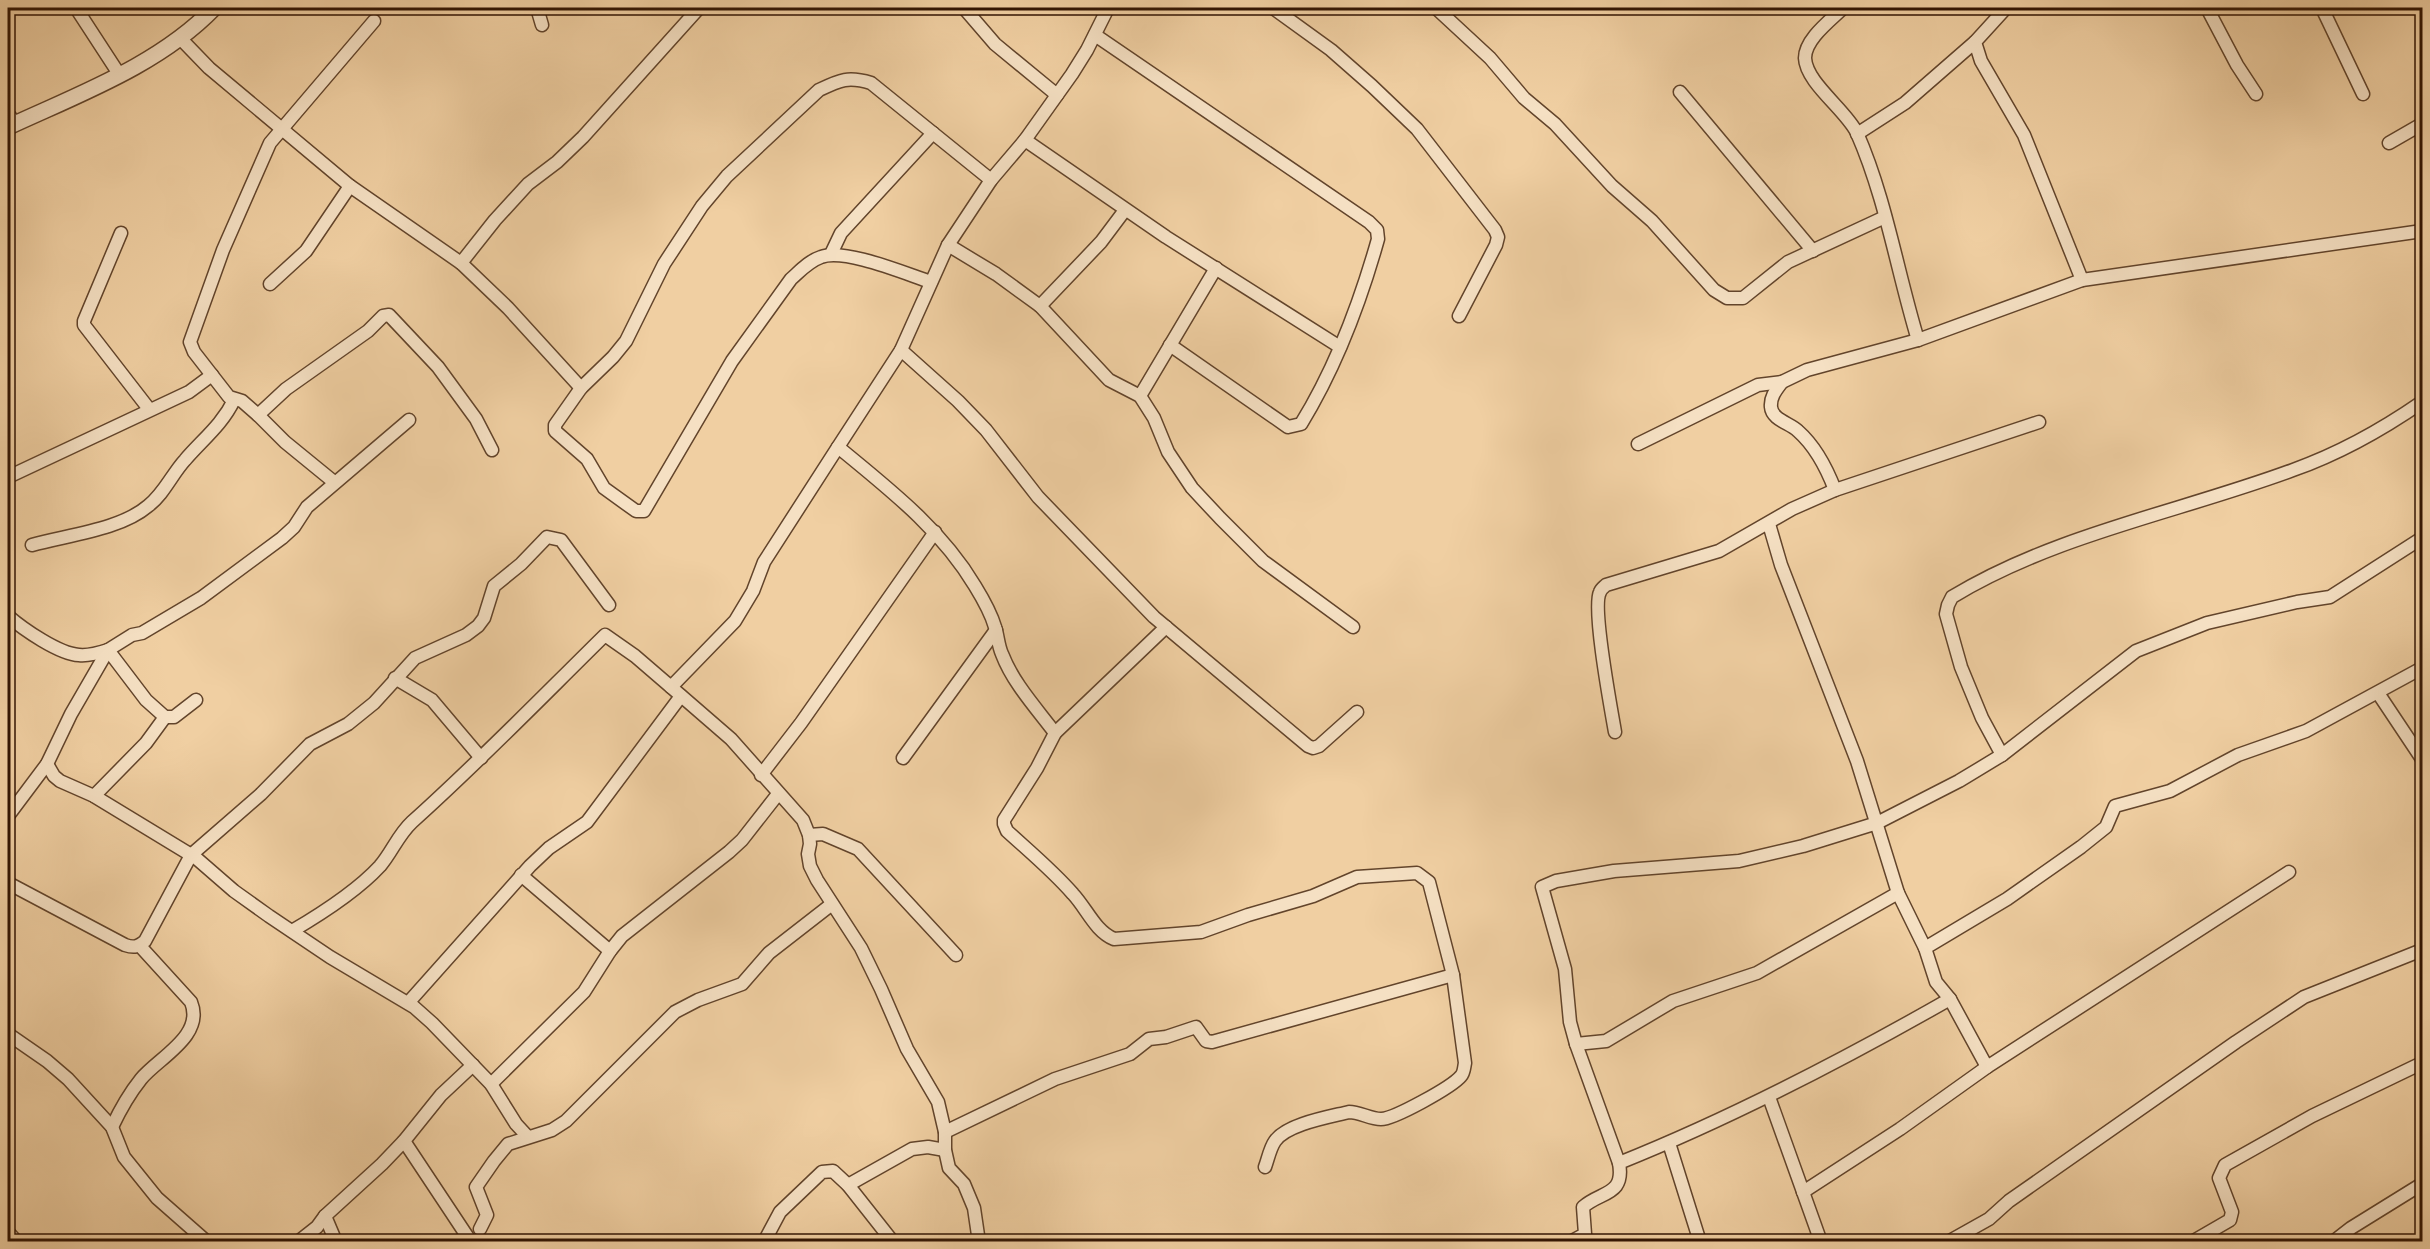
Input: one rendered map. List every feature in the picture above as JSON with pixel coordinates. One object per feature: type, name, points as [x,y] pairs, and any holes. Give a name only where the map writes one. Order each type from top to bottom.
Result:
[{"type":"street","points":[[76,8],[119,74]]},
{"type":"street","points":[[10,122],[119,74],[180,38],[214,8]]},
{"type":"street","points":[[537,8],[542,25]]},
{"type":"street","points":[[461,263],[495,220],[528,184],[557,162],[583,137],[699,8]]},
{"type":"street","points":[[964,8],[995,44],[1057,95]]},
{"type":"street","points":[[671,687],[735,621],[753,591],[764,562],[901,351],[948,245],[991,180],[1024,141],[1057,95],[1095,35],[1108,8]]},
{"type":"street","points":[[1278,8],[1372,86],[1417,129],[1495,230],[1498,237],[1496,245],[1459,316]]},
{"type":"street","points":[[1436,8],[1469,38],[1524,98],[1555,124],[1612,186],[1652,221],[1714,290],[1727,298],[1743,298],[1788,262],[1885,217]]},
{"type":"street","points":[[1843,8],[1806,49],[1805,61],[1827,96],[1857,134],[1874,174],[1918,340]]},
{"type":"street","points":[[1857,134],[1905,103],[1975,42],[2006,8]]},
{"type":"street","points":[[2207,8],[2256,94]]},
{"type":"street","points":[[2322,8],[2363,94]]},
{"type":"street","points":[[334,482],[285,442],[242,401],[229,397],[194,352],[190,342],[223,250],[261,161],[281,129],[374,21]]},
{"type":"street","points":[[1095,35],[1351,209],[1377,230],[1378,238],[1371,265],[1340,347],[1320,392],[1301,424],[1288,427],[1170,345]]},
{"type":"street","points":[[180,38],[202,62],[350,186],[461,263],[508,308],[581,388]]},
{"type":"street","points":[[1975,42],[1981,61],[2024,135],[2082,280]]},
{"type":"street","points":[[931,282],[845,255],[831,254],[814,260],[790,279],[747,338],[644,511],[636,511],[604,488],[587,459],[555,431],[555,425],[581,388],[626,341],[664,264],[702,206],[727,176],[819,90],[838,81],[853,78],[871,83],[991,180]]},
{"type":"street","points":[[1680,92],[1813,251]]},
{"type":"street","points":[[2390,143],[2422,124]]},
{"type":"street","points":[[831,254],[842,232],[933,133]]},
{"type":"street","points":[[1024,141],[1125,210],[1340,347]]},
{"type":"street","points":[[270,284],[306,251],[350,186]]},
{"type":"street","points":[[1040,306],[1101,242],[1125,210]]},
{"type":"street","points":[[1638,444],[1758,385],[1782,382],[1807,370],[1918,340],[2082,280],[2422,231]]},
{"type":"street","points":[[121,233],[84,325],[149,409]]},
{"type":"street","points":[[948,245],[996,274],[1040,306],[1109,380],[1140,396],[1154,418],[1168,453],[1192,488],[1263,561],[1353,627]]},
{"type":"street","points":[[1140,396],[1216,268]]},
{"type":"street","points":[[258,415],[286,389],[353,343],[383,316],[389,315],[438,367],[476,419],[492,450]]},
{"type":"street","points":[[901,351],[958,401],[986,430],[1038,497],[1096,559],[1166,627],[1308,746],[1313,748],[1319,746],[1357,712]]},
{"type":"street","points":[[8,477],[189,392],[212,375]]},
{"type":"street","points":[[1782,382],[1773,394],[1771,408],[1774,416],[1790,424],[1806,439],[1828,473],[1835,490]]},
{"type":"street","points":[[32,545],[130,519],[149,506],[183,461],[212,432],[234,400]]},
{"type":"street","points":[[2002,755],[1983,718],[1959,659],[1946,614],[1952,597],[2008,566],[2166,511],[2296,470],[2338,451],[2422,402]]},
{"type":"street","points":[[8,816],[46,764],[71,714],[108,650],[118,642],[142,633],[201,598],[239,571],[294,527],[308,507],[334,482],[409,420]]},
{"type":"street","points":[[1615,732],[1602,657],[1598,601],[1600,591],[1606,585],[1719,551],[1792,509],[1835,490],[2039,422]]},
{"type":"street","points":[[838,447],[935,532],[974,584],[996,630],[1002,654],[1010,672],[1055,733]]},
{"type":"street","points":[[1769,524],[1781,565],[1857,761],[1898,893],[1924,948],[1936,982],[1950,999],[1987,1067]]},
{"type":"street","points":[[761,775],[801,723],[935,532]]},
{"type":"street","points":[[8,883],[125,945],[140,946],[191,855],[261,794],[310,744],[330,735],[374,703],[415,658],[466,635],[478,626],[484,618],[494,586],[521,564],[547,537],[561,540],[609,605]]},
{"type":"street","points":[[1570,1242],[1586,1238],[1583,1207],[1613,1190],[1620,1180],[1619,1163],[1576,1044],[1570,1022],[1562,959],[1542,886],[1556,880],[1614,871],[1739,861],[1803,846],[1877,823],[2002,755],[2136,651],[2207,623],[2297,602],[2330,597],[2422,538]]},
{"type":"street","points":[[8,616],[65,652],[77,656],[108,650]]},
{"type":"street","points":[[1166,627],[1055,733],[1037,768],[1004,819],[1007,831],[1075,895],[1097,926],[1114,939],[1202,933],[1248,915],[1306,898],[1357,877],[1417,873],[1429,882],[1453,975],[1464,1063],[1461,1076],[1431,1097],[1387,1118],[1375,1119],[1359,1112],[1349,1112],[1293,1128],[1281,1134],[1275,1141],[1265,1167]]},
{"type":"street","points":[[903,758],[996,630]]},
{"type":"street","points":[[292,931],[320,915],[372,874],[388,855],[399,836],[605,634],[635,656],[731,739],[803,820],[809,835],[810,866],[861,948],[907,1049],[938,1102],[945,1132],[945,1150],[949,1168],[964,1184],[974,1209],[979,1242]]},
{"type":"street","points":[[108,650],[146,700],[165,717],[174,717],[195,700]]},
{"type":"street","points":[[1924,948],[2007,899],[2081,847],[2106,827],[2115,806],[2170,791],[2238,755],[2306,731],[2422,668]]},
{"type":"street","points":[[395,678],[432,700],[481,758]]},
{"type":"street","points":[[2378,693],[2422,759]]},
{"type":"street","points":[[408,1003],[521,875],[549,848],[587,822],[681,696]]},
{"type":"street","points":[[94,796],[146,743],[165,717]]},
{"type":"street","points":[[46,764],[60,781],[94,796],[191,855],[242,897],[330,957],[408,1003],[432,1023],[491,1083],[516,1124],[528,1137]]},
{"type":"street","points":[[491,1083],[584,992],[622,936],[729,852],[742,840],[778,794]]},
{"type":"street","points":[[809,835],[824,834],[858,849],[956,955]]},
{"type":"street","points":[[1803,1192],[1900,1129],[1987,1067],[2289,873]]},
{"type":"street","points":[[521,875],[610,951]]},
{"type":"street","points":[[1576,1044],[1606,1041],[1673,1001],[1757,973],[1898,893]]},
{"type":"street","points":[[480,1229],[487,1215],[477,1193],[478,1183],[508,1144],[552,1130],[566,1121],[675,1012],[698,1000],[742,984],[769,953],[832,904]]},
{"type":"street","points":[[112,1127],[142,1077],[179,1043],[186,1034],[193,1017],[194,1010],[191,1002],[140,946]]},
{"type":"street","points":[[1948,1242],[1989,1219],[2009,1201],[2304,997],[2422,950]]},
{"type":"street","points":[[945,1132],[1017,1095],[1055,1079],[1130,1054],[1149,1040],[1196,1027],[1206,1041],[1212,1042],[1453,975]]},
{"type":"street","points":[[1619,1163],[1669,1143],[1769,1097],[1950,999]]},
{"type":"street","points":[[8,1034],[47,1061],[68,1079],[112,1127],[124,1156],[157,1198],[207,1242]]},
{"type":"street","points":[[2192,1242],[2230,1220],[2232,1212],[2219,1179],[2224,1165],[2312,1116],[2422,1063]]},
{"type":"street","points":[[298,1242],[317,1227],[325,1216],[382,1164],[441,1095],[473,1065]]},
{"type":"street","points":[[1769,1097],[1821,1242]]},
{"type":"street","points":[[404,1141],[471,1242]]},
{"type":"street","points":[[1669,1143],[1700,1242]]},
{"type":"street","points":[[848,1185],[912,1149],[928,1147],[945,1150]]},
{"type":"street","points":[[764,1242],[780,1212],[822,1172],[832,1171],[848,1185],[893,1242]]},
{"type":"street","points":[[2333,1242],[2351,1228],[2422,1184]]},
{"type":"street","points":[[325,1216],[336,1242]]},
{"type":"street","points":[[8,1232],[17,1242]]}]
